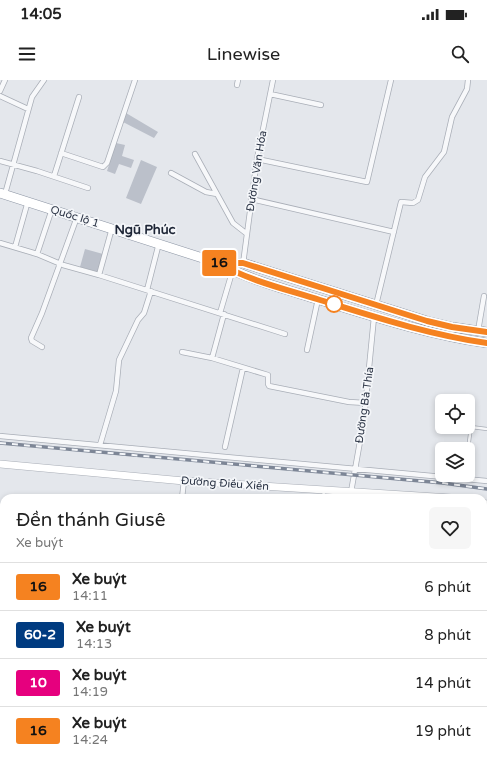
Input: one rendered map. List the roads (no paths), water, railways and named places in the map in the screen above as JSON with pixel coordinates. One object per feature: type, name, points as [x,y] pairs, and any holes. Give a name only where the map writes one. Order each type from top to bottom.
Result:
[{"type":"highway","name":"Quốc lộ 1","points":[[3,193],[218,263],[376,305],[427,321],[483,331]]},
{"type":"highway","name":"Quốc lộ 1","points":[[238,268],[318,299],[374,317],[431,333],[487,343]]},
{"type":"highway","points":[[374,317],[376,305]]},
{"type":"street","points":[[3,193],[32,97],[44,80]]},
{"type":"street","points":[[61,153],[103,167],[107,163],[135,80]]},
{"type":"street","name":"Đường Văn Hóa","points":[[212,358],[222,314],[238,268],[247,234],[257,159],[273,80]]},
{"type":"street","points":[[257,159],[367,182],[391,80]]},
{"type":"street","points":[[376,305],[401,202],[412,203],[418,200],[425,176],[441,157],[452,117],[467,89],[468,80]]},
{"type":"street","points":[[0,90],[3,82]]},
{"type":"street","points":[[270,94],[321,105]]},
{"type":"street","points":[[0,96],[28,109]]},
{"type":"street","points":[[54,176],[79,97]]},
{"type":"street","points":[[195,154],[233,223],[247,234]]},
{"type":"street","points":[[0,161],[54,176],[88,188]]},
{"type":"street","points":[[171,173],[206,192],[217,194]]},
{"type":"street","points":[[251,200],[394,232]]},
{"type":"street","points":[[15,247],[28,201]]},
{"type":"street","points":[[37,254],[52,209]]},
{"type":"street","points":[[42,347],[32,341],[31,338],[42,313],[77,217]]},
{"type":"street","points":[[99,275],[112,228]]},
{"type":"street","points":[[0,243],[285,334]]},
{"type":"street","points":[[100,445],[116,391],[119,360],[138,320],[144,313],[159,243]]},
{"type":"street","points":[[483,331],[484,296]]},
{"type":"street","points":[[307,350],[318,299]]},
{"type":"street","name":"Đường Bà Thía","points":[[346,494],[355,468],[366,403],[374,317]]},
{"type":"street","points":[[182,352],[212,358],[268,376],[269,386],[349,402],[366,403]]},
{"type":"street","points":[[225,447],[242,368]]},
{"type":"street","points":[[0,436],[435,474]]},
{"type":"street","name":"Đường Điều Xiển","points":[[0,464],[184,480],[324,490],[346,494]]},
{"type":"street","points":[[475,478],[487,481]]},
{"type":"street","points":[[182,494],[184,480]]},
{"type":"lane","points":[[469,442],[471,427],[487,429]]},
{"type":"lane","points":[[324,490],[324,494]]},
{"type":"railway","points":[[0,443],[443,483],[487,489]]},
{"type":"district","name":"Ngũ Phúc","points":[[145,229]]}]
